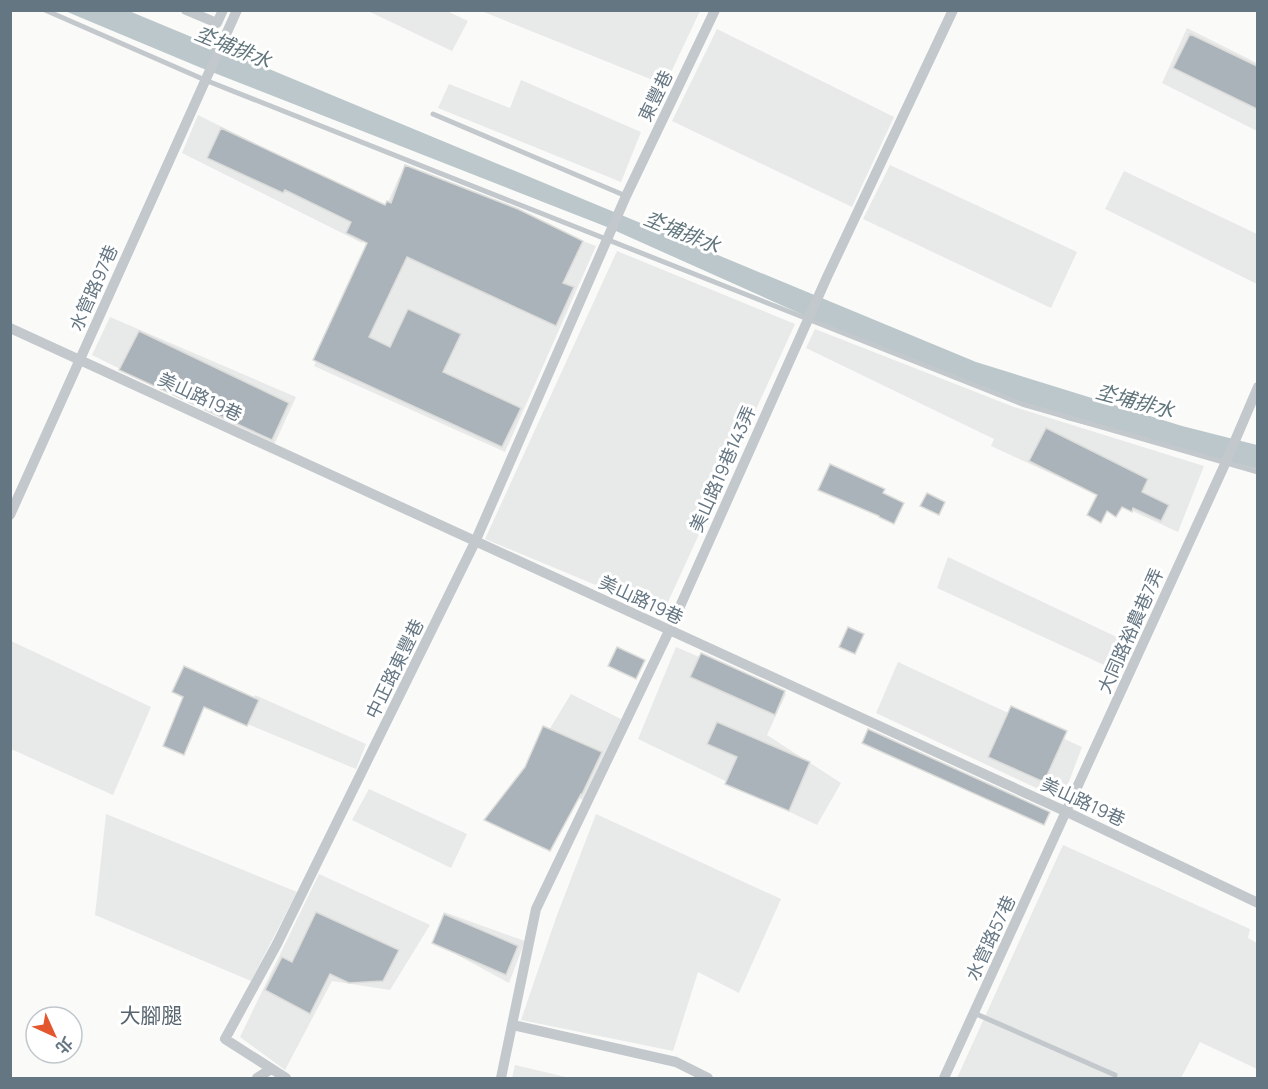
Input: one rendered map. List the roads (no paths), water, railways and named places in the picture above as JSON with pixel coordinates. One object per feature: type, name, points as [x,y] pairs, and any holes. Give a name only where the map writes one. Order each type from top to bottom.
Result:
[{"type":"street","points":[[186,10],[217,23],[223,10]]},
{"type":"street","name":"水管路97巷","points":[[10,515],[237,10]]},
{"type":"street","name":"東豐巷","points":[[609,240],[626,196],[715,10]]},
{"type":"street","name":"美山路19巷143弄","points":[[669,631],[827,276],[953,10]]},
{"type":"street","name":"中正路東豐巷","points":[[285,1078],[225,1039],[283,933],[475,542],[609,240]]},
{"type":"street","name":"美山路19巷","points":[[10,328],[1067,812],[1257,903]]},
{"type":"street","name":"大同路裕農巷7弄","points":[[1067,812],[1225,464],[1257,387]]},
{"type":"street","points":[[501,1078],[536,909],[669,631]]},
{"type":"street","name":"水管路57巷","points":[[944,1078],[1067,812]]},
{"type":"street","points":[[513,1025],[676,1062],[708,1078]]},
{"type":"street","points":[[257,1078],[271,1069]]},
{"type":"lane","points":[[45,10],[206,78],[1022,404],[1257,472]]},
{"type":"lane","points":[[433,114],[626,196]]},
{"type":"lane","points":[[974,1013],[1115,1075]]},
{"type":"district","name":"大腳腿","points":[[151,1016]]},
{"type":"water label","name":"坔埔排水","points":[[233,47]]},
{"type":"water label","name":"坔埔排水","points":[[682,232]]},
{"type":"water label","name":"坔埔排水","points":[[1135,401]]}]
